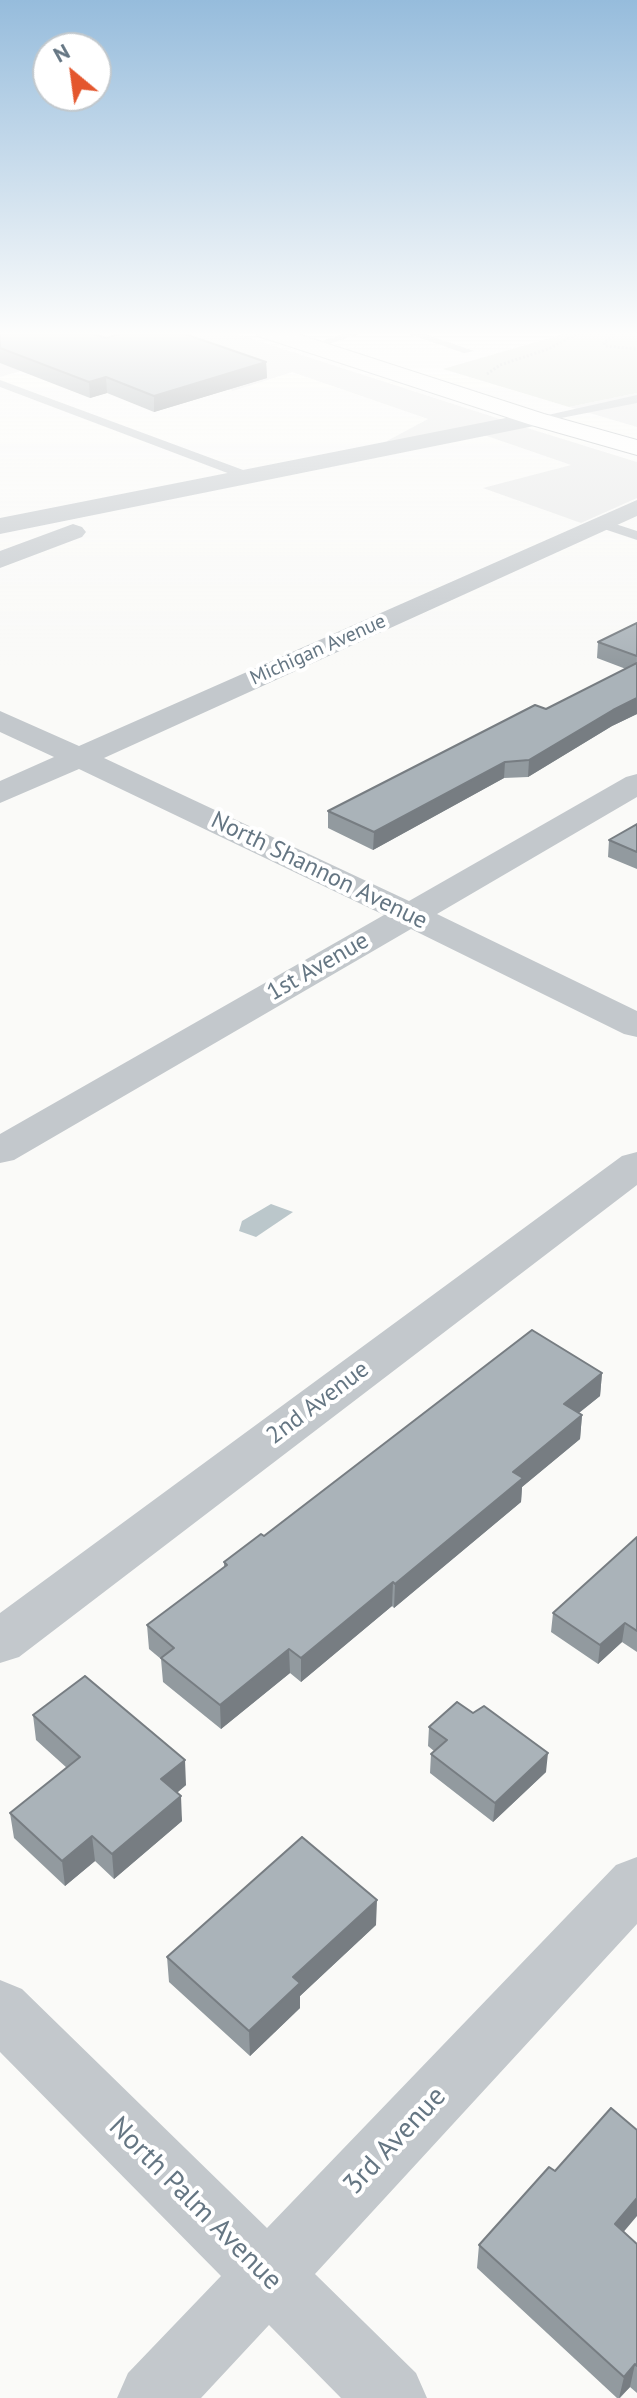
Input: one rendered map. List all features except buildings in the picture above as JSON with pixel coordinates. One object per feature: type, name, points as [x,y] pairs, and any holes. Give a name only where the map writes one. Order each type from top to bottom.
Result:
[{"type":"street","points":[[0,526],[418,443]]},
{"type":"street","points":[[0,560],[175,492]]},
{"type":"street","name":"Michigan Avenue","points":[[0,793],[637,507]]},
{"type":"street","name":"North Shannon Avenue","points":[[0,720],[637,1026]]},
{"type":"street","name":"1st Avenue","points":[[0,1151],[637,784]]},
{"type":"street","name":"2nd Avenue","points":[[0,1642],[637,1165]]},
{"type":"street","name":"3rd Avenue","points":[[153,2398],[637,1883]]},
{"type":"street","name":"North Palm Avenue","points":[[0,2009],[391,2398]]},
{"type":"lane","points":[[159,443],[250,477]]},
{"type":"lane","points":[[600,523],[637,536]]},
{"type":"shaded area","points":[[507,443],[575,443],[637,462],[637,498],[581,523],[483,488],[571,465]]},
{"type":"shaded area","points":[[271,1204],[293,1212],[256,1237],[239,1231],[242,1221]]}]
